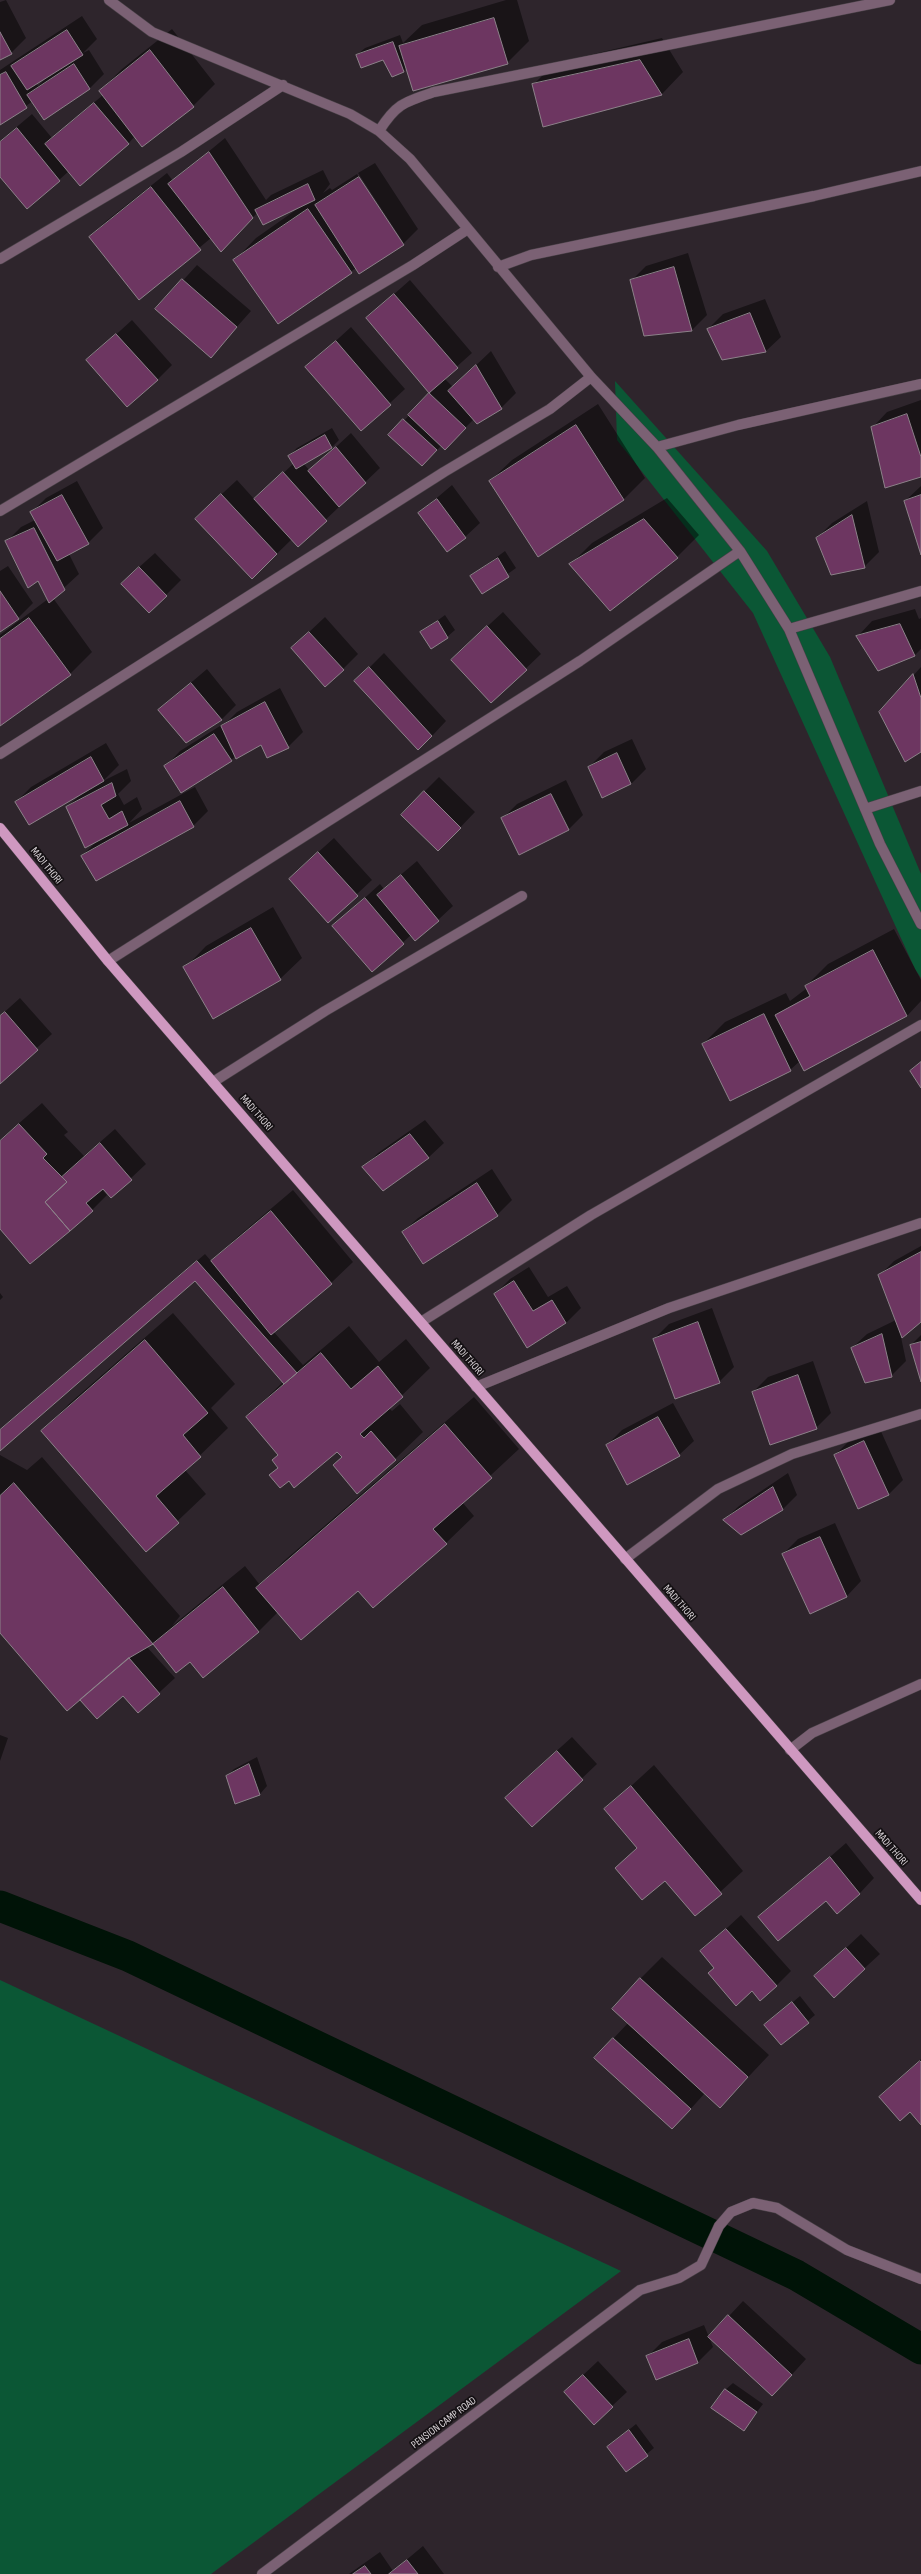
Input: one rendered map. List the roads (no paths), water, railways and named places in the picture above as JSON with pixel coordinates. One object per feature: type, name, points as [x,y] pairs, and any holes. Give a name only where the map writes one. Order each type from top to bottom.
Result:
[{"type":"main road","name":"MADI THORI","points":[[0,828],[108,961],[921,1900]]},
{"type":"street","points":[[109,0],[152,32],[350,114],[379,132],[410,159],[498,267],[591,377],[657,447],[740,551],[789,629],[880,844],[921,924]]},
{"type":"street","points":[[379,132],[391,112],[409,101],[434,92],[890,0]]},
{"type":"street","points":[[0,258],[181,152],[283,85]]},
{"type":"street","points":[[498,267],[531,255],[814,196],[921,172]]},
{"type":"street","points":[[0,511],[413,265],[468,229]]},
{"type":"street","points":[[0,754],[437,476],[550,409],[591,377]]},
{"type":"street","points":[[657,447],[738,425],[921,384]]},
{"type":"street","points":[[108,961],[580,661],[740,551]]},
{"type":"street","points":[[789,629],[921,591]]},
{"type":"street","points":[[865,809],[921,791]]},
{"type":"street","points":[[213,1082],[325,1011],[522,896]]},
{"type":"street","points":[[420,1322],[591,1215],[921,1025]]},
{"type":"street","points":[[476,1387],[669,1308],[921,1223]]},
{"type":"street","points":[[625,1559],[718,1489],[792,1454],[921,1414]]},
{"type":"street","points":[[790,1750],[812,1733],[921,1684]]},
{"type":"street","name":"PENSION CAMP ROAD","points":[[262,2574],[640,2290],[679,2278],[701,2265],[719,2226],[731,2212],[753,2203],[777,2208],[847,2250],[921,2279]]},
{"type":"waterway","points":[[0,1906],[128,1956],[796,2275],[921,2349]]}]
